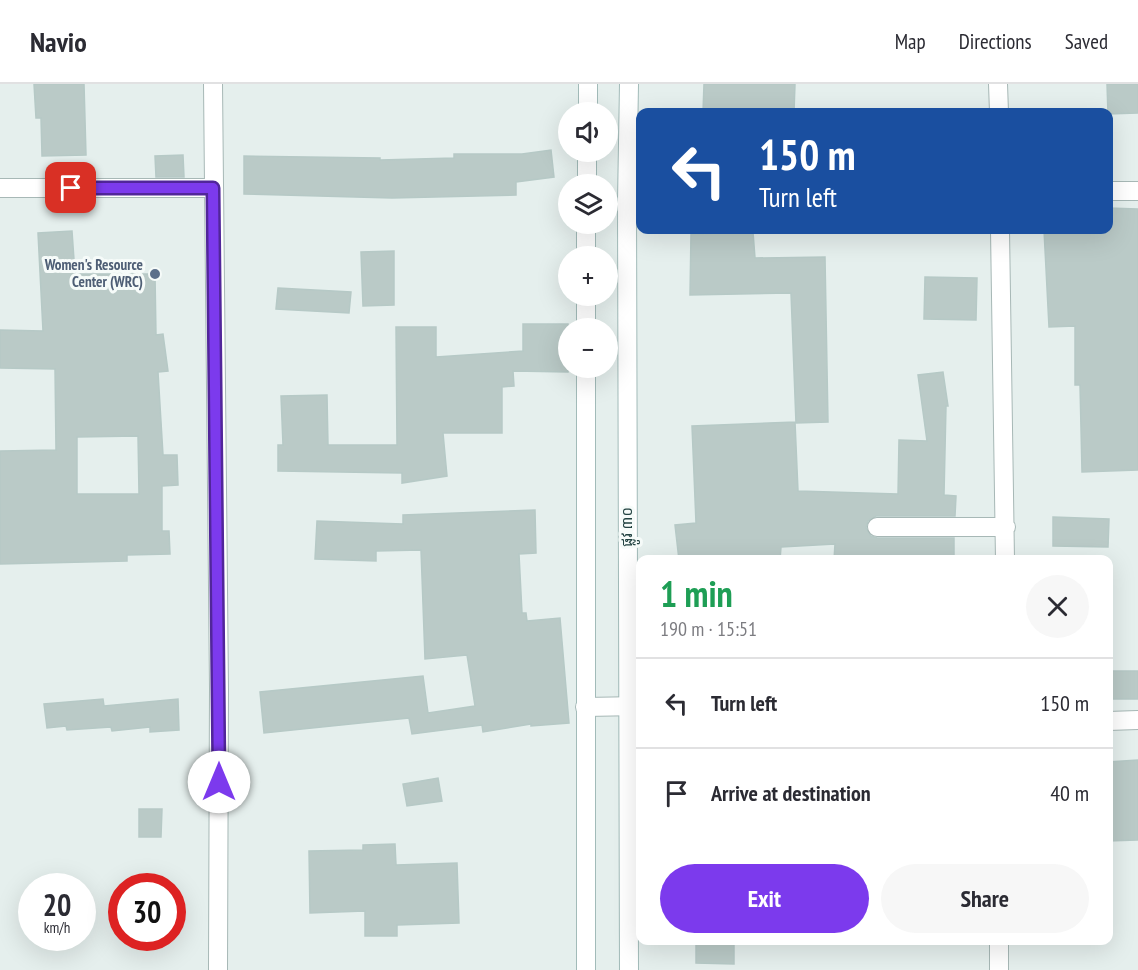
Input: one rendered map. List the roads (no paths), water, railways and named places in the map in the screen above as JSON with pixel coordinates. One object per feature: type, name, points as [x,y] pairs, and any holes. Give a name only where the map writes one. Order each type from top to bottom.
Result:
[{"type":"street","points":[[213,84],[219,689],[218,970]]},
{"type":"street","points":[[588,84],[588,102]]},
{"type":"street","name":"ផ្លូវ ៣០","points":[[629,84],[634,706],[629,970]]},
{"type":"street","points":[[998,84],[999,108]]},
{"type":"street","points":[[0,188],[213,188]]},
{"type":"street","points":[[1113,191],[1138,191]]},
{"type":"street","points":[[1000,234],[1005,555]]},
{"type":"street","points":[[586,378],[586,970]]},
{"type":"street","points":[[877,527],[1006,526]]},
{"type":"street","points":[[585,707],[634,706]]},
{"type":"street","points":[[1113,721],[1138,720]]},
{"type":"street","points":[[999,945],[999,970]]},
{"type":"place","name":"Women's Resource Center (WRC)","points":[[155,274]]}]
